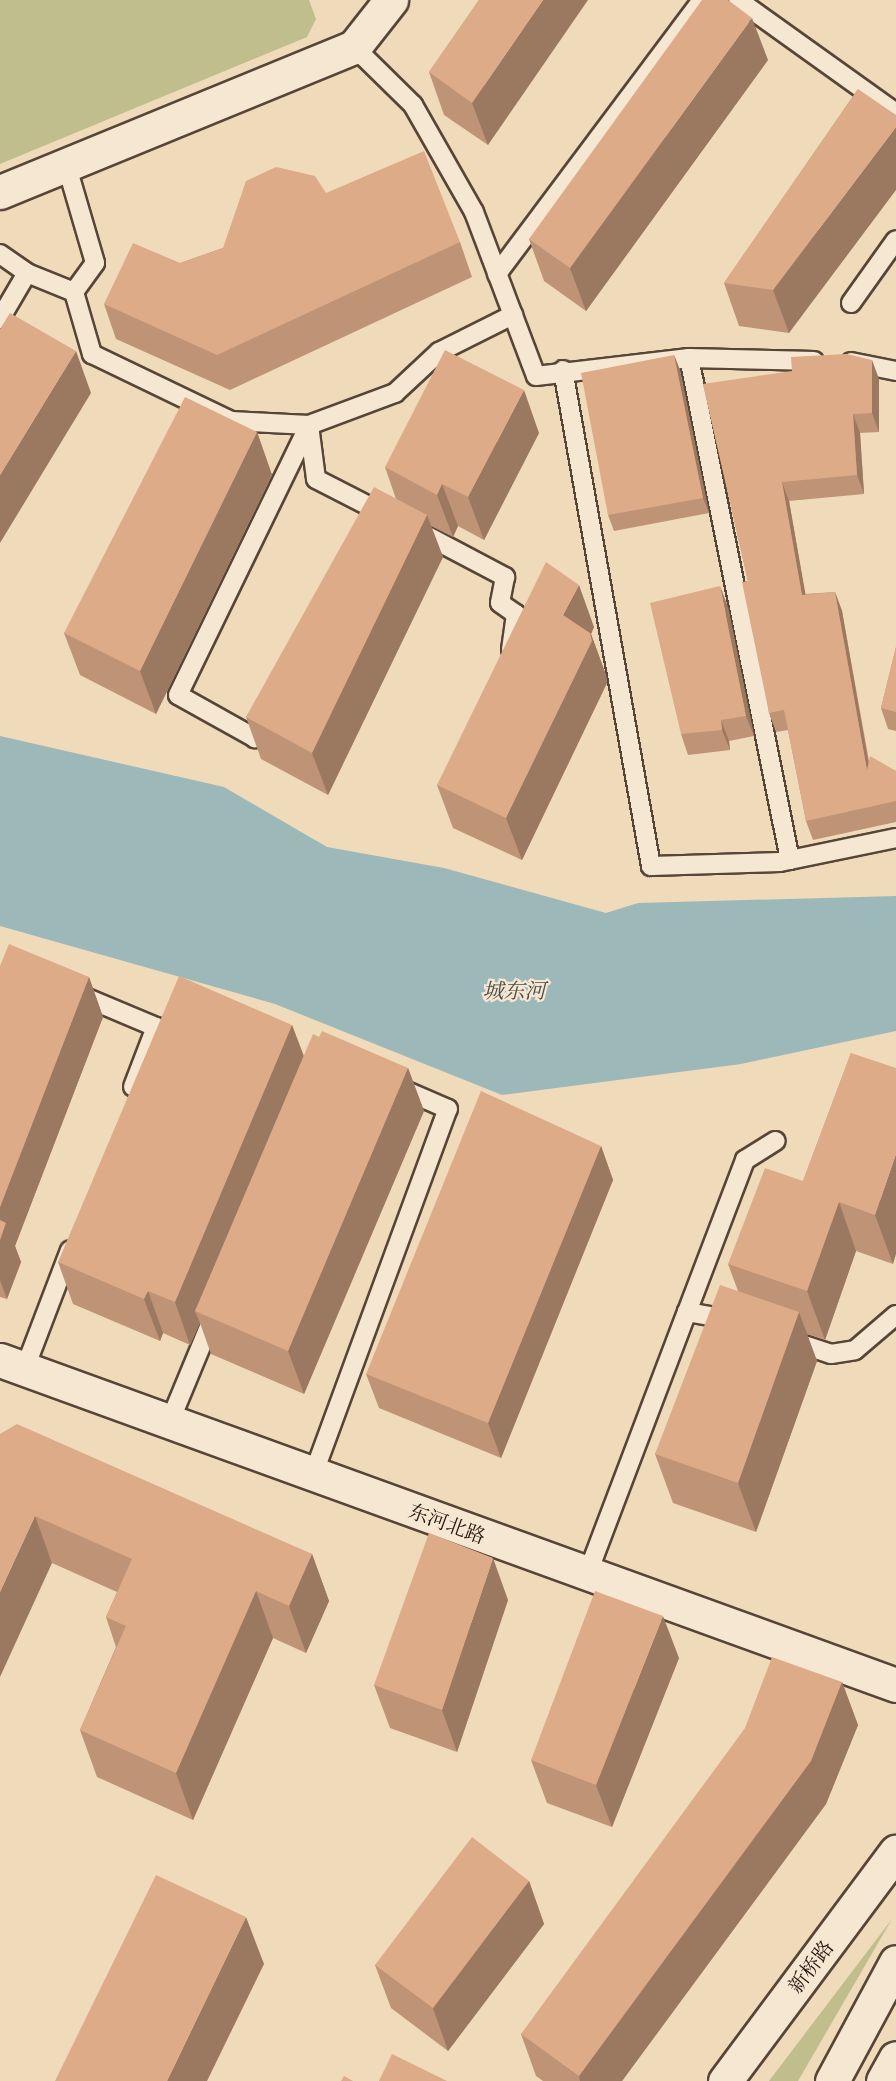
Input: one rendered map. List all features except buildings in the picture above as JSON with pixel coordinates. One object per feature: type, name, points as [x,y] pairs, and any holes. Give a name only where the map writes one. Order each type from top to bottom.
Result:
[{"type":"street","points":[[0,192],[67,168],[354,47],[378,4]]},
{"type":"street","name":"东河北路","points":[[12,1364],[587,1575],[896,1685]]},
{"type":"street","name":"新桥路","points":[[725,2081],[896,1852]]},
{"type":"street","points":[[832,2081],[896,1962]]},
{"type":"street","points":[[883,2081],[896,2058]]},
{"type":"lane","points":[[497,274],[702,0]]},
{"type":"lane","points":[[738,0],[896,113]]},
{"type":"lane","points":[[354,47],[413,105],[474,212],[536,376],[563,370],[689,358],[853,362],[896,371]]},
{"type":"lane","points":[[67,168],[95,263],[74,292]]},
{"type":"lane","points":[[851,303],[896,240]]},
{"type":"lane","points":[[0,254],[27,273],[74,292]]},
{"type":"lane","points":[[0,319],[27,273]]},
{"type":"lane","points":[[74,292],[92,354],[231,421],[309,425],[395,393],[439,352],[513,315]]},
{"type":"lane","points":[[689,358],[790,860]]},
{"type":"lane","points":[[563,370],[651,866],[790,860],[896,838]]},
{"type":"lane","points":[[309,425],[316,479],[505,576],[500,603],[516,614],[508,669]]},
{"type":"lane","points":[[272,707],[255,738],[178,695],[309,425]]},
{"type":"lane","points":[[365,531],[376,510]]},
{"type":"lane","points":[[52,984],[156,1027],[126,1104]]},
{"type":"lane","points":[[314,1475],[448,1109],[376,1078]]},
{"type":"lane","points":[[587,1575],[744,1160],[776,1141]]},
{"type":"lane","points":[[12,1364],[75,1236]]},
{"type":"lane","points":[[170,1421],[220,1302]]},
{"type":"lane","points":[[687,1312],[712,1313],[831,1354],[855,1350],[896,1315]]},
{"type":"shaded area","points":[[0,0],[309,0],[316,19],[307,37],[0,164]]},
{"type":"shaded area","points":[[892,1919],[798,2081],[769,2081]]},
{"type":"water","name":"城东河","points":[[0,736],[224,787],[327,847],[444,868],[606,913],[638,903],[896,896],[896,1031],[741,1064],[502,1095],[275,1004],[0,926]]}]
